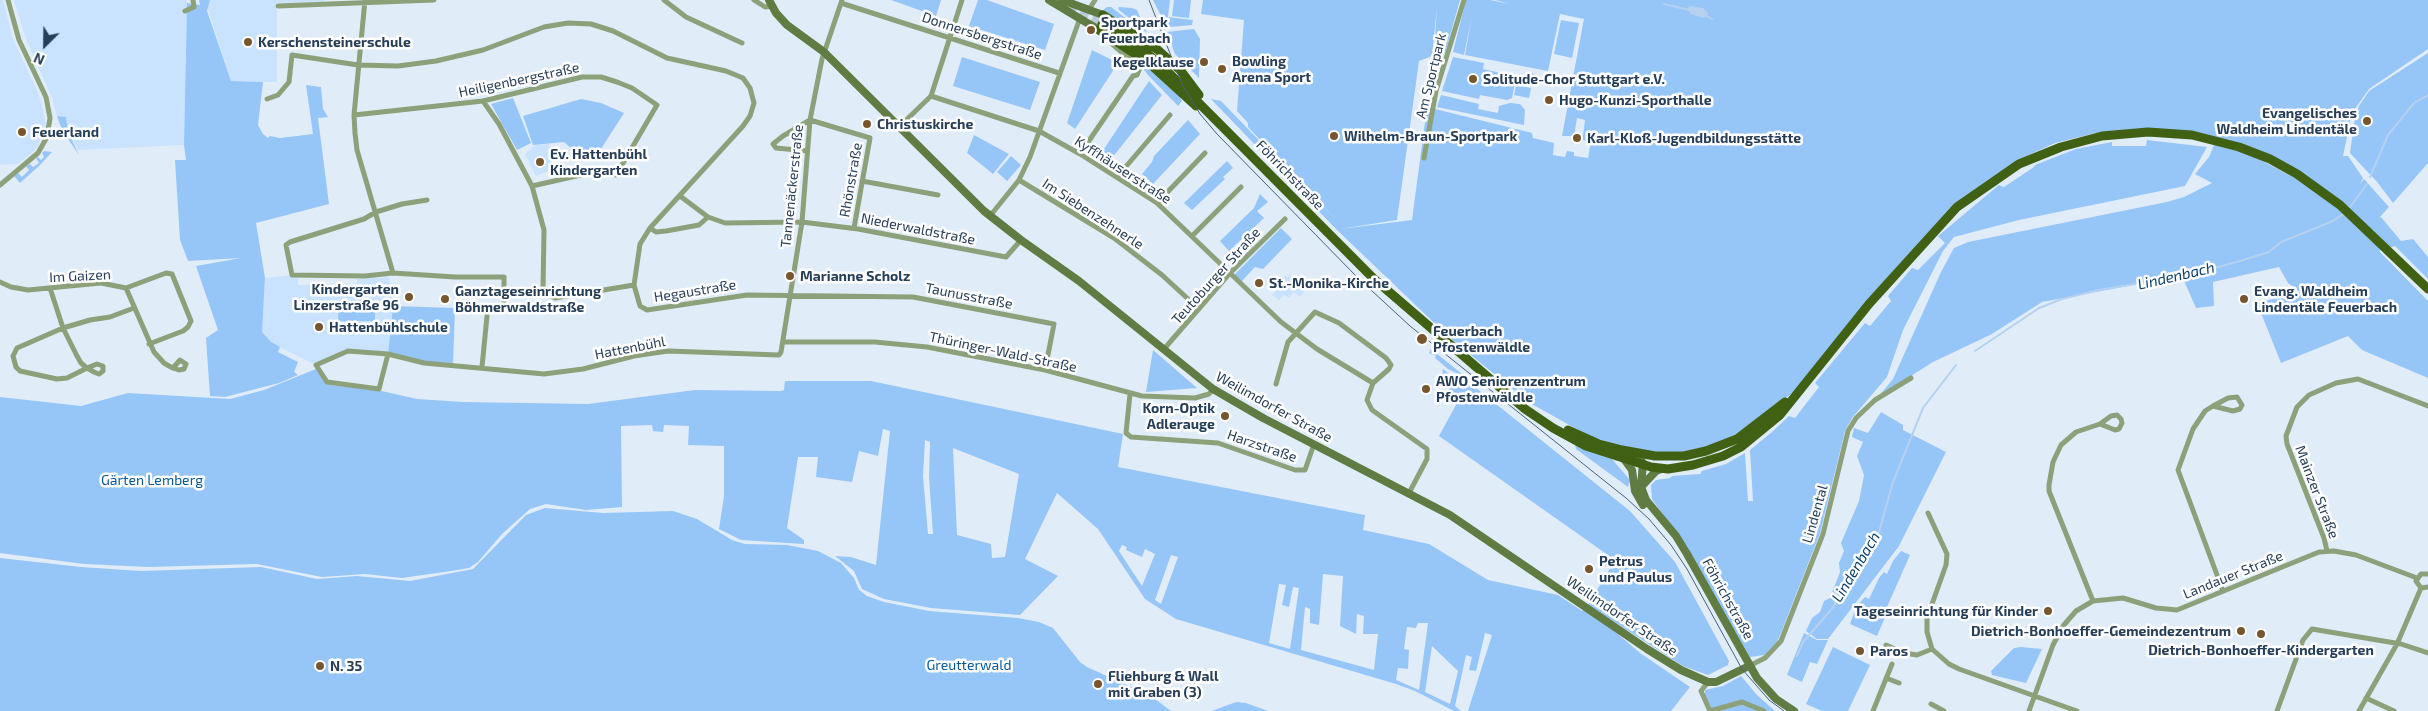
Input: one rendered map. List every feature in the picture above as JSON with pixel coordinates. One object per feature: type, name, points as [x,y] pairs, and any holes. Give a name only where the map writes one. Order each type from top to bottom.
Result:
[{"type":"main road","name":"Föhrichstraße","points":[[1099,23],[1148,54],[1208,110],[1342,249],[1423,322],[1508,393]]},
{"type":"main road","points":[[1099,23],[1150,64],[1203,113],[1217,120]]},
{"type":"main road","points":[[1508,393],[1526,409],[1565,436],[1594,449],[1662,469],[1699,464],[1741,447],[1780,415],[1913,253],[1957,207],[2000,176],[2038,156],[2102,136],[2135,132],[2176,133],[2205,137],[2239,146],[2283,166],[2314,185],[2353,216],[2428,289]]},
{"type":"main road","points":[[1508,393],[1574,433],[1599,444],[1655,456],[1696,454],[1726,444],[1748,432],[1799,390]]},
{"type":"street","points":[[0,186],[44,145],[50,118],[46,97],[19,40],[8,0]]},
{"type":"street","points":[[185,11],[194,7],[193,0]]},
{"type":"street","points":[[278,6],[434,0]]},
{"type":"street","points":[[664,0],[686,16],[742,43]]},
{"type":"street","points":[[754,0],[765,7],[771,3]]},
{"type":"street","points":[[899,127],[931,96],[962,0]]},
{"type":"street","name":"Föhrichstraße","points":[[1049,0],[1089,12]]},
{"type":"street","name":"Föhrichstraße","points":[[1062,0],[1079,15],[1099,23]]},
{"type":"street","points":[[990,216],[1019,180],[1030,157],[1079,15],[1089,12],[1095,0]]},
{"type":"street","name":"Am Sportpark","points":[[1424,158],[1436,91],[1464,0]]},
{"type":"street","name":"Donnersbergstraße","points":[[841,1],[1059,73]]},
{"type":"street","name":"Tannenäckerstraße","points":[[781,352],[802,222],[806,151],[810,120],[824,52],[841,1]]},
{"type":"street","points":[[365,2],[354,116],[357,150],[393,272]]},
{"type":"street","name":"Weilimdorfer Straße","points":[[771,3],[787,25],[824,52],[990,216],[1079,281],[1213,389],[1409,493],[1487,538],[1658,656],[1708,682]]},
{"type":"street","points":[[1080,154],[1133,76],[1137,75],[1140,68],[1101,35],[1099,23],[1089,12]]},
{"type":"street","points":[[1089,12],[1099,23]]},
{"type":"street","name":"Hegaustraße","points":[[358,65],[398,66],[436,61],[483,50],[544,27],[583,24],[613,31],[667,58],[726,71],[743,78],[750,88],[754,103],[750,116],[650,228],[640,244],[634,284],[640,306],[647,310],[747,295],[790,295]]},
{"type":"street","points":[[267,99],[278,95],[289,82],[292,55],[358,65]]},
{"type":"street","name":"Heiligenbergstraße","points":[[354,116],[483,102],[582,77],[601,77],[632,88],[657,104],[616,175],[594,172],[532,186]]},
{"type":"street","name":"Kyffhäuserstraße","points":[[931,96],[1039,132],[1080,154],[1157,202],[1192,234],[1229,274],[1281,322],[1317,349],[1373,383]]},
{"type":"street","points":[[483,102],[499,124],[532,186],[544,230],[543,292],[555,298],[634,284]]},
{"type":"street","points":[[1117,177],[1170,115]]},
{"type":"street","points":[[806,151],[776,148],[773,144],[810,120]]},
{"type":"street","name":"Rhönstraße","points":[[810,120],[870,138],[854,228]]},
{"type":"street","points":[[1157,202],[1205,153]]},
{"type":"street","name":"Im Siebenzehnerle","points":[[1019,180],[1114,238],[1162,275],[1199,309]]},
{"type":"street","points":[[862,181],[938,195]]},
{"type":"street","points":[[1192,234],[1241,188]]},
{"type":"street","points":[[650,228],[656,232],[699,225],[708,217],[680,196]]},
{"type":"street","points":[[427,200],[402,204],[376,212],[364,219],[290,242],[286,245],[292,275],[365,276],[393,272],[455,278],[504,277],[504,306]]},
{"type":"street","name":"Niederwaldstraße","points":[[708,217],[731,223],[802,222],[854,228],[1006,257],[1021,240]]},
{"type":"street","name":"Teutoburger Straße","points":[[1164,349],[1229,274],[1285,219]]},
{"type":"street","points":[[126,288],[166,273],[172,274],[191,321],[183,331],[149,344]]},
{"type":"street","name":"Im Gaizen","points":[[0,282],[22,289],[101,283],[126,288],[149,344],[159,359],[173,368]]},
{"type":"street","points":[[50,288],[63,328],[77,356],[87,368],[66,378],[57,379],[20,371],[16,368],[13,356],[16,348],[63,328],[90,320],[110,318],[134,308]]},
{"type":"street","name":"Taunusstraße","points":[[790,295],[913,297],[1054,324],[1045,370]]},
{"type":"street","points":[[1276,384],[1288,342],[1315,312],[1339,323],[1365,341],[1389,361],[1391,365],[1373,383],[1367,400],[1372,410],[1427,449],[1427,458],[1409,493]]},
{"type":"street","points":[[482,367],[487,316]]},
{"type":"street","name":"Thüringer-Wald-Straße","points":[[783,342],[908,344],[1045,370],[1130,394],[1196,398],[1209,394],[1213,389]]},
{"type":"street","name":"Hattenbühl","points":[[388,354],[379,389],[327,382],[316,366],[348,351],[388,354],[424,362],[544,374],[583,369],[634,356],[668,351],[779,355],[781,352]]},
{"type":"street","name":"Lindental","points":[[1749,666],[1765,658],[1781,641],[1823,534],[1848,431],[1856,418],[1875,400],[1911,378]]},
{"type":"street","name":"Mainzer Straße","points":[[2327,551],[2324,538],[2287,444],[2286,436],[2297,407],[2310,394],[2336,383],[2358,379],[2428,406]]},
{"type":"street","name":"Harzstraße","points":[[1130,394],[1126,433],[1131,437],[1218,443],[1295,470],[1305,470],[1314,444]]},
{"type":"street","points":[[2213,406],[2233,411],[2240,409],[2242,405],[2237,398],[2228,398],[2213,406],[2205,411],[2196,423],[2178,470],[2223,591]]},
{"type":"street","points":[[2094,601],[2049,492],[2049,485],[2053,462],[2061,445],[2076,432],[2100,424]]},
{"type":"street","points":[[1634,453],[1642,464],[1641,487]]},
{"type":"street","points":[[1633,476],[1642,464],[1655,456]]},
{"type":"street","name":"Föhrichstraße","points":[[1624,459],[1633,476],[1634,490],[1640,502],[1682,546]]},
{"type":"street","points":[[1641,487],[1648,477],[1662,469]]},
{"type":"street","name":"Föhrichstraße","points":[[1641,487],[1646,500],[1682,546],[1749,666],[1764,687],[1780,702],[1794,711]]},
{"type":"street","points":[[1928,514],[1947,554],[1946,565],[1927,618],[1927,632],[1932,650],[1949,664],[1959,669],[2077,711]]},
{"type":"street","name":"Landauer Straße","points":[[2029,711],[2063,626],[2076,611],[2094,601],[2123,598],[2156,608],[2177,610],[2319,552],[2327,551],[2342,551],[2356,555],[2417,578]]},
{"type":"street","points":[[2428,573],[2421,574],[2417,578],[2417,584],[2422,588],[2428,587]]},
{"type":"street","points":[[2359,711],[2397,644],[2422,588]]},
{"type":"street","points":[[2277,711],[2303,640],[2312,629],[2397,644],[2428,653]]},
{"type":"street","points":[[1886,645],[1904,653],[1917,655],[1932,650]]},
{"type":"street","points":[[1873,711],[1892,664]]},
{"type":"street","points":[[1749,666],[1722,681],[1708,682],[1702,691],[1710,711],[1742,702],[1764,711]]},
{"type":"street","points":[[1886,678],[1899,683]]},
{"type":"street","points":[[2366,698],[2394,711]]},
{"type":"street","points":[[1931,704],[1944,711]]},
{"type":"shaded area","points":[[0,0],[3,0],[13,39],[42,104],[46,126],[38,146],[31,154],[17,164],[0,165]]},
{"type":"shaded area","points":[[14,0],[187,0],[184,145],[78,150],[68,132],[66,117],[57,116],[52,98],[25,37]]},
{"type":"shaded area","name":"Kerschensteinerschule","points":[[205,0],[324,0],[324,2],[277,3],[277,82],[263,82],[231,81]]},
{"type":"shaded area","points":[[1690,6],[1703,8],[1708,13],[1707,16],[1703,18],[1691,14],[1687,9]]},
{"type":"shaded area","name":"Ev. Hattenbühl Kindergarten","points":[[549,144],[554,169],[536,176],[525,154],[536,145]]},
{"type":"shaded area","points":[[298,275],[298,285],[357,284],[357,279],[389,277],[393,306],[388,354],[355,350],[316,365],[271,343],[262,332],[265,278]]},
{"type":"shaded area","points":[[1290,275],[1306,289],[1300,297],[1294,292],[1289,298],[1284,295],[1279,300],[1272,295],[1277,290],[1275,288],[1285,276],[1287,278]]},
{"type":"green space","points":[[199,0],[210,0],[207,11],[231,81],[263,82],[258,125],[263,134],[268,138],[270,136],[280,138],[313,134],[306,85],[321,87],[323,109],[328,117],[318,118],[329,204],[256,223],[265,278],[262,332],[271,342],[280,347],[278,352],[298,362],[294,372],[298,375],[279,383],[225,397],[210,396],[206,338],[218,330],[196,266],[241,258],[188,261],[180,240],[175,160],[186,160],[184,145],[187,3],[200,5]]},
{"type":"green space","points":[[891,0],[941,0],[936,16]]},
{"type":"green space","points":[[978,0],[987,0],[1054,24],[1045,50],[969,26]]},
{"type":"green space","points":[[1153,0],[1170,0],[1168,17],[1193,20],[1192,25],[1170,27],[1162,18]]},
{"type":"green space","points":[[1174,0],[1191,0],[1189,18],[1172,16]]},
{"type":"green space","points":[[1203,0],[1460,0],[1445,53],[1434,52],[1437,7],[1432,56],[1419,61],[1397,220],[1340,229],[1412,220],[1427,107],[1532,133],[1533,138],[1554,143],[1553,155],[1565,157],[1567,151],[1574,152],[1574,156],[1588,158],[1591,142],[1578,139],[1579,135],[1583,136],[1585,120],[1577,118],[1574,136],[1562,136],[1584,19],[1560,14],[1548,71],[1465,55],[1472,16],[1464,55],[1453,52],[1466,0],[1490,0],[1510,4],[1495,0],[2428,0],[2428,49],[2369,89],[2352,113],[2343,156],[2348,156],[2363,178],[2360,184],[2364,179],[2389,207],[2379,218],[2381,217],[2401,241],[2413,239],[2428,257],[2428,279],[2395,246],[2379,251],[2428,301],[2428,378],[2362,350],[2348,336],[2281,363],[2257,303],[2300,292],[2288,283],[2279,267],[2213,282],[2214,306],[2196,308],[2182,276],[2042,302],[1992,334],[1933,362],[1878,397],[1893,379],[1941,272],[1954,248],[1968,242],[2184,197],[2212,183],[2195,174],[2209,157],[2214,145],[2247,153],[2345,204],[2253,149],[2138,129],[2096,133],[2055,143],[2020,159],[1982,185],[1796,390],[1745,431],[1715,445],[1685,453],[1653,452],[1620,446],[1589,436],[1530,403],[1450,338],[1336,229],[1211,99],[1221,101],[1340,224],[1248,127],[1248,123],[1237,111],[1244,20],[1201,14]]},
{"type":"green space","points":[[1107,7],[1111,7],[1132,23],[1139,34],[1102,11]]},
{"type":"green space","points":[[1119,7],[1137,10],[1147,33],[1118,9]]},
{"type":"green space","points":[[1561,20],[1579,23],[1572,58],[1554,54]]},
{"type":"green space","points":[[1194,29],[1200,39],[1199,78],[1175,54],[1167,32]]},
{"type":"green space","points":[[1092,50],[1118,63],[1075,129],[1067,123]]},
{"type":"green space","points":[[1131,52],[1178,94],[1182,101],[1178,106],[1148,75]]},
{"type":"green space","points":[[2428,53],[2428,163],[2393,203],[2378,183],[2350,153],[2355,116],[2369,91]]},
{"type":"green space","points":[[962,57],[1040,82],[1030,110],[953,86]]},
{"type":"green space","points":[[1453,57],[1484,63],[1483,69],[1523,78],[1526,72],[1535,74],[1536,86],[1515,83],[1512,98],[1507,100],[1480,95],[1479,99],[1442,91]]},
{"type":"green space","points":[[1149,81],[1162,95],[1112,158],[1102,152]]},
{"type":"green space","points":[[1516,85],[1531,88],[1529,98],[1514,95]]},
{"type":"green space","points":[[1441,95],[1479,104],[1478,109],[1498,113],[1499,106],[1510,103],[1520,104],[1525,110],[1524,125],[1437,107]]},
{"type":"green space","points":[[513,98],[531,143],[517,150],[491,104]]},
{"type":"green space","points":[[581,99],[601,103],[624,113],[599,152],[581,157],[564,142],[533,145],[523,116]]},
{"type":"green space","points":[[57,116],[66,117],[68,132],[79,155],[62,130]]},
{"type":"green space","points":[[1188,120],[1200,134],[1153,184],[1142,174],[1152,162],[1154,156]]},
{"type":"green space","points":[[974,135],[1009,154],[993,174],[967,153]]},
{"type":"green space","points":[[2147,140],[2207,147],[2185,186],[2019,220],[1954,237],[1943,251],[1903,330],[1887,377],[1852,418],[1845,431],[1820,533],[1777,642],[1764,655],[1750,657],[1688,550],[1652,499],[1651,485],[1656,480],[1672,476],[1700,474],[1702,471],[1726,464],[1745,453],[1748,501],[1753,501],[1750,450],[1789,416],[1795,418],[1819,387],[1815,383],[1865,323],[1870,326],[1891,301],[1888,296],[1912,268],[1918,270],[1945,243],[1938,236],[1999,185],[2004,187],[2035,165],[2076,149],[2112,142],[2112,146],[2146,146]]},
{"type":"green space","points":[[44,151],[52,152],[20,183],[14,176],[18,173],[22,177],[29,170],[26,166],[30,164],[33,167],[39,163],[36,158],[38,157],[41,160],[44,157],[42,153]]},
{"type":"green space","points":[[1011,156],[1021,165],[1007,181],[997,172]]},
{"type":"green space","points":[[1227,161],[1233,168],[1223,177],[1225,179],[1192,210],[1184,203]]},
{"type":"green space","points":[[1260,194],[1268,202],[1257,211],[1264,218],[1229,251],[1220,241],[1254,208]]},
{"type":"green space","points":[[1281,228],[1292,239],[1263,269],[1255,267],[1241,282],[1234,275]]},
{"type":"green space","points":[[339,300],[375,301],[375,321],[338,321]]},
{"type":"green space","points":[[393,306],[455,308],[453,365],[424,363],[388,354]]},
{"type":"green space","points":[[1431,349],[1467,378],[1448,369],[1435,358],[1436,356],[1429,353]]},
{"type":"green space","points":[[1153,350],[1197,388],[1146,392]]},
{"type":"green space","name":"Gärten Lemberg","points":[[316,369],[329,385],[377,390],[417,399],[463,402],[588,404],[695,390],[781,391],[784,390],[785,381],[871,381],[1123,434],[1118,467],[1365,515],[1363,530],[1429,544],[1488,580],[1558,595],[1582,611],[1586,607],[1640,653],[1690,687],[1671,711],[1468,711],[1492,635],[1485,633],[1476,671],[1469,670],[1472,657],[1466,655],[1455,706],[1461,711],[1454,711],[1415,691],[1396,684],[1176,619],[1145,599],[1098,529],[1057,493],[1025,559],[1058,576],[1020,615],[931,608],[884,599],[862,589],[854,571],[835,556],[851,557],[876,565],[890,431],[883,429],[878,456],[859,451],[852,482],[816,477],[818,457],[798,457],[787,528],[804,540],[804,544],[741,540],[719,529],[724,496],[724,446],[688,445],[689,426],[664,425],[663,432],[653,431],[652,425],[621,426],[622,507],[586,510],[546,504],[530,509],[502,534],[478,562],[469,568],[402,578],[365,574],[322,577],[257,564],[148,567],[84,564],[0,553],[0,397],[81,406],[128,393],[230,399],[264,390]],"holes":[[[925,440],[930,442],[929,477],[933,534],[928,534],[923,476]],[[953,448],[1019,474],[1005,557],[992,558],[991,544],[957,535]],[[1122,545],[1127,547],[1126,550],[1142,557],[1145,549],[1155,554],[1142,586],[1119,551]],[[1171,555],[1178,557],[1161,604],[1155,600]],[[1323,574],[1343,576],[1340,626],[1356,634],[1357,614],[1364,616],[1363,634],[1378,634],[1374,670],[1301,650],[1305,607],[1310,609],[1310,623],[1319,625]],[[1279,584],[1286,585],[1282,605],[1289,607],[1293,587],[1299,588],[1290,649],[1269,643]],[[1418,623],[1428,623],[1419,690],[1396,680],[1398,668],[1408,669],[1409,650],[1404,649],[1407,627],[1416,628]],[[1432,646],[1458,671],[1450,704],[1425,692]]]},
{"type":"green space","points":[[1443,369],[1455,379],[1460,377],[1476,388],[1630,511],[1675,562],[1729,661],[1728,665],[1708,675],[1683,666],[1588,605],[1615,560],[1439,436],[1456,405],[1442,377]]},
{"type":"green space","points":[[1881,412],[1903,425],[1903,430],[1946,452],[1899,546],[1828,639],[1817,639],[1806,631],[1812,618],[1820,612],[1824,601],[1830,598],[1840,572],[1839,563],[1844,551],[1841,543],[1859,501],[1864,475],[1857,456],[1863,442],[1852,437],[1854,428],[1868,433]]},
{"type":"green space","points":[[1575,443],[1611,458],[1630,480],[1628,487],[1576,449]]},
{"type":"green space","name":"Greutterwald","points":[[545,508],[603,513],[673,511],[697,519],[732,540],[745,544],[787,545],[818,551],[841,563],[854,578],[859,590],[867,596],[884,602],[929,611],[1018,618],[1039,622],[1053,628],[1080,662],[1087,667],[1151,696],[1171,711],[0,711],[0,558],[81,567],[141,571],[261,567],[317,579],[357,576],[410,581],[473,569],[526,515]]},
{"type":"green space","points":[[1901,551],[1910,555],[1887,607],[1889,608],[1877,636],[1850,624],[1856,607],[1865,597],[1869,599],[1879,578],[1884,572],[1887,574],[1893,561]]},
{"type":"green space","points":[[1804,633],[1817,640],[1828,640],[1817,664],[1810,662],[1802,682],[1787,675]]},
{"type":"green space","points":[[1833,647],[1870,665],[1848,711],[1822,711],[1806,704]]},
{"type":"green space","points":[[2014,648],[2042,649],[2026,683],[1992,675],[1991,671]]},
{"type":"green space","points":[[1741,676],[1757,695],[1775,711],[1713,711],[1705,696],[1705,690],[1723,686]]},
{"type":"green space","points":[[1236,702],[1246,703],[1268,711],[1212,711]]},
{"type":"waterway","points":[[1664,4],[1689,10]]},
{"type":"waterway","points":[[1705,15],[1712,19]]},
{"type":"waterway","name":"Lindenbach","points":[[2370,177],[2388,135],[2414,103],[2428,95]]},
{"type":"waterway","name":"Lindenbach","points":[[2348,210],[2367,184]]},
{"type":"waterway","name":"Lindenbach","points":[[1975,351],[2039,308],[2062,299],[2099,290],[2189,275],[2240,261],[2269,252],[2281,242],[2333,221],[2345,213]]},
{"type":"waterway","name":"Lindenbach","points":[[1797,656],[1803,642],[1831,610],[1877,539],[1893,482],[1923,408],[1956,365]]},
{"type":"tunnel","points":[[1056,0],[1102,24]]},
{"type":"tram line","points":[[1149,0],[1182,84],[1200,114],[1217,134],[1358,278],[1410,326],[1626,498],[1649,519],[1671,545],[1687,569],[1742,669],[1769,700],[1784,711]]},
{"type":"place","name":"Sportpark Feuerbach","points":[[1091,30]]},
{"type":"place","name":"Kerschensteinerschule","points":[[248,42]]},
{"type":"place","name":"Kegelklause","points":[[1204,62]]},
{"type":"place","name":"Bowling Arena Sport","points":[[1222,69]]},
{"type":"place","name":"Solitude-Chor Stuttgart e.V.","points":[[1473,79]]},
{"type":"place","name":"Hugo-Kunzi-Sporthalle","points":[[1549,100]]},
{"type":"place","name":"Evangelisches Waldheim Lindentäle","points":[[2367,121]]},
{"type":"place","name":"Christuskirche","points":[[867,124]]},
{"type":"place","name":"Feuerland","points":[[22,132]]},
{"type":"place","name":"Wilhelm-Braun-Sportpark","points":[[1334,136]]},
{"type":"place","name":"Karl-Kloß-Jugendbildungsstätte","points":[[1577,138]]},
{"type":"place","name":"Ev. Hattenbühl Kindergarten","points":[[540,162]]},
{"type":"place","name":"Marianne Scholz","points":[[790,276]]},
{"type":"place","name":"St.-Monika-Kirche","points":[[1259,283]]},
{"type":"place","name":"Kindergarten Linzerstraße 96","points":[[409,297]]},
{"type":"place","name":"Ganztageseinrichtung Böhmerwaldstraße","points":[[445,299]]},
{"type":"place","name":"Evang. Waldheim Lindentäle Feuerbach","points":[[2244,299]]},
{"type":"place","name":"Hattenbühlschule","points":[[319,327]]},
{"type":"place","name":"Feuerbach Pfostenwäldle","points":[[1422,339]]},
{"type":"place","name":"AWO Seniorenzentrum Pfostenwäldle","points":[[1426,389]]},
{"type":"place","name":"Korn-Optik Adlerauge","points":[[1225,416]]},
{"type":"place","name":"Petrus und Paulus","points":[[1589,569]]},
{"type":"place","name":"Tageseinrichtung für Kinder","points":[[2048,611]]},
{"type":"place","name":"Dietrich-Bonhoeffer-Gemeindezentrum","points":[[2241,631]]},
{"type":"place","name":"Dietrich-Bonhoeffer-Kindergarten","points":[[2261,634]]},
{"type":"place","name":"Paros","points":[[1860,651]]},
{"type":"place","name":"N. 35","points":[[320,666]]},
{"type":"place","name":"Fliehburg & Wall mit Graben (3)","points":[[1098,684]]}]
